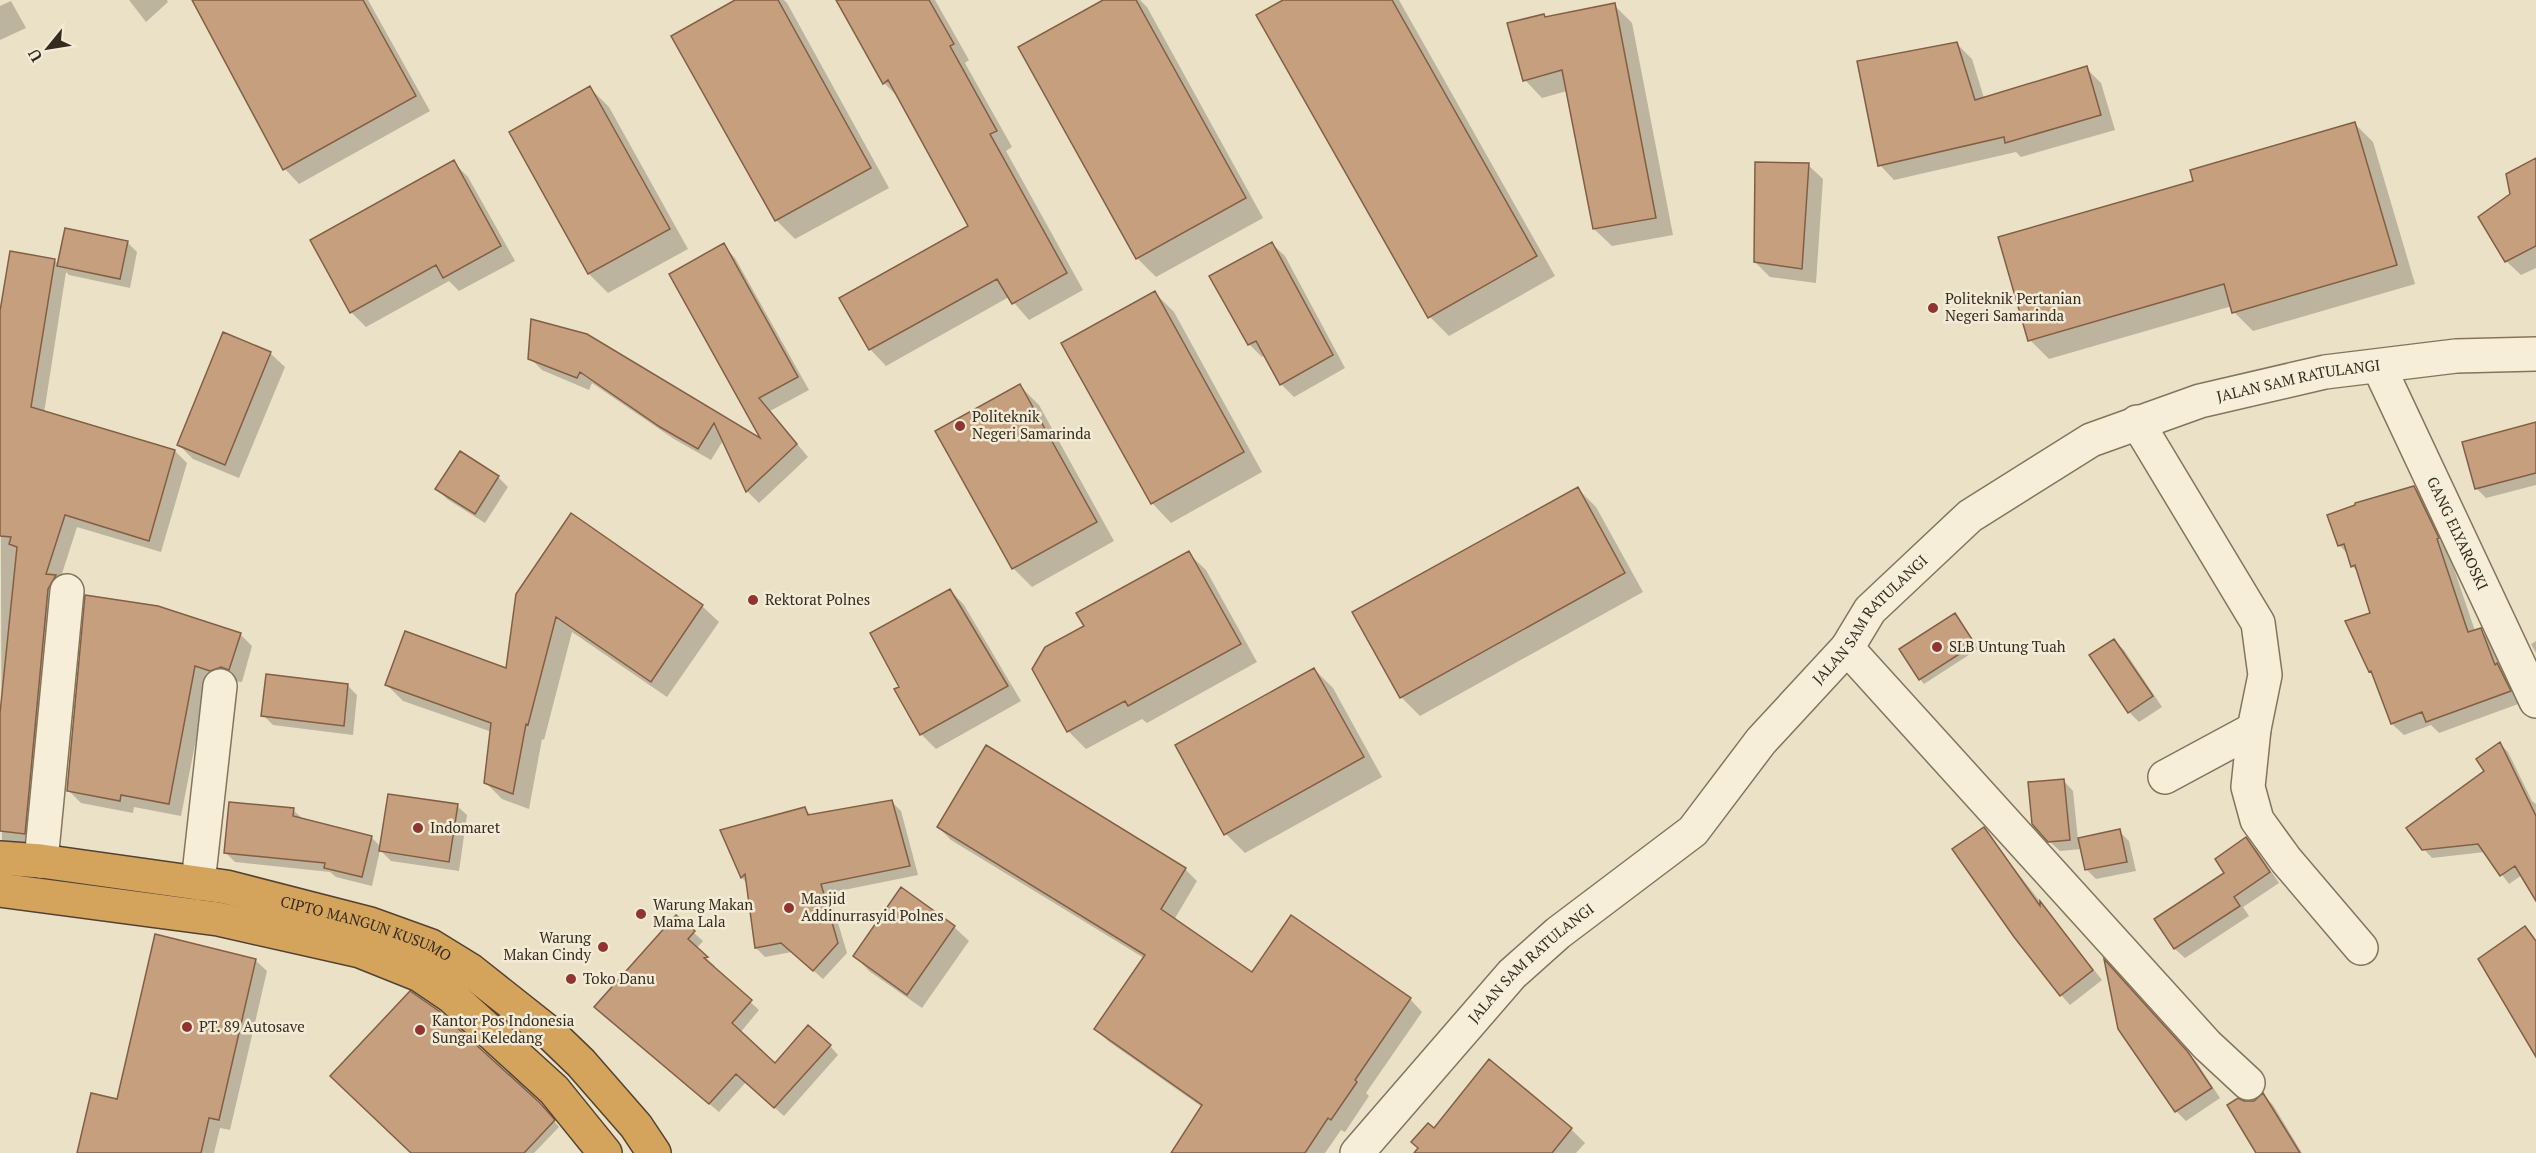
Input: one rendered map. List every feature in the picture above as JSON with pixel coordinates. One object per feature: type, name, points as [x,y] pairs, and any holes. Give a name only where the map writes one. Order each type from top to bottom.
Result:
[{"type":"highway","name":"CIPTO MANGUN KUSUMO","points":[[0,858],[41,861],[226,887],[370,924],[431,946],[470,970],[552,1035],[581,1063],[636,1126],[654,1153]]},
{"type":"highway","name":"CIPTO MANGUN KUSUMO","points":[[0,890],[218,919],[360,951],[420,975],[451,996],[554,1090],[605,1153]]},
{"type":"street","name":"JALAN SAM RATULANGI","points":[[1357,1153],[1512,974],[1558,933],[1693,831],[1761,741],[1847,648],[1870,610],[1970,516],[2091,440],[2199,401],[2325,372],[2456,356],[2536,354]]},
{"type":"street","name":"GANG ELYAROSKI","points":[[2379,367],[2536,701]]},
{"type":"street","points":[[2137,422],[2258,623],[2265,675],[2254,729],[2248,787],[2258,820],[2286,861],[2361,948]]},
{"type":"street","points":[[41,861],[67,591]]},
{"type":"street","points":[[1847,648],[2207,1045],[2248,1083]]},
{"type":"street","points":[[198,883],[220,686]]},
{"type":"street","points":[[2165,777],[2254,729]]},
{"type":"building","points":[[192,0],[363,0],[416,96],[283,170]]},
{"type":"building","points":[[735,0],[778,0],[871,168],[775,221],[671,36]]},
{"type":"building","points":[[836,0],[929,0],[954,44],[950,46],[997,131],[990,134],[1067,273],[1012,304],[997,279],[869,350],[839,298],[968,226],[888,80],[883,84]]},
{"type":"building","points":[[1103,0],[1136,0],[1246,198],[1136,259],[1018,47]]},
{"type":"building","points":[[1283,0],[1392,0],[1537,256],[1428,318],[1256,15]]},
{"type":"building","points":[[1615,3],[1656,218],[1593,229],[1562,70],[1523,81],[1507,23],[1544,14],[1545,17]]},
{"type":"building","points":[[1957,42],[1975,100],[2087,66],[2101,115],[2005,143],[2004,137],[1878,166],[1857,61]]},
{"type":"building","points":[[590,86],[670,229],[588,274],[509,132]]},
{"type":"building","points":[[2355,122],[2397,265],[2232,313],[2224,284],[2028,341],[1998,237],[2193,181],[2190,170]]},
{"type":"building","points":[[2536,158],[2536,246],[2505,262],[2478,217],[2510,194],[2506,174]]},
{"type":"building","points":[[454,160],[501,246],[443,278],[436,265],[350,313],[310,240]]},
{"type":"building","points":[[1755,162],[1809,163],[1802,269],[1754,262]]},
{"type":"building","points":[[65,228],[128,241],[120,279],[57,266]]},
{"type":"building","points":[[1272,242],[1333,355],[1280,385],[1256,341],[1248,345],[1209,276]]},
{"type":"building","points":[[724,243],[798,377],[759,398],[797,444],[746,492],[714,423],[698,449],[660,427],[580,372],[577,378],[528,359],[531,319],[587,334],[760,438],[669,274]]},
{"type":"building","points":[[10,251],[55,259],[31,407],[175,450],[149,541],[65,515],[46,574],[56,575],[48,589],[25,834],[0,831],[0,713],[17,547],[9,544],[11,537],[0,536],[0,311]]},
{"type":"building","points":[[1155,291],[1244,452],[1151,504],[1061,343]]},
{"type":"building","points":[[223,332],[271,352],[225,465],[177,445]]},
{"type":"building","points":[[1020,384],[1097,522],[1012,569],[935,431]]},
{"type":"building","points":[[2536,422],[2536,473],[2475,489],[2462,442]]},
{"type":"building","points":[[460,451],[499,476],[475,514],[435,489]]},
{"type":"building","points":[[2414,486],[2439,538],[2437,539],[2468,632],[2481,628],[2495,665],[2497,663],[2511,691],[2426,722],[2422,712],[2391,724],[2371,671],[2369,672],[2345,621],[2370,613],[2355,565],[2351,567],[2344,544],[2338,546],[2327,515],[2355,505],[2355,503]]},
{"type":"building","points":[[1578,487],[1625,573],[1400,698],[1352,612]]},
{"type":"building","points":[[571,513],[703,605],[651,682],[556,617],[528,725],[526,724],[513,794],[484,783],[491,723],[385,685],[405,631],[506,668],[516,594]]},
{"type":"building","points":[[1189,551],[1241,644],[1128,706],[1125,701],[1067,732],[1032,669],[1045,647],[1084,626],[1076,613]]},
{"type":"building","points":[[950,589],[1008,686],[920,735],[894,689],[899,687],[870,633]]},
{"type":"building","points":[[85,595],[158,606],[241,633],[229,670],[221,667],[210,671],[195,666],[169,804],[121,795],[120,801],[67,791]]},
{"type":"building","name":"SLB Untung Tuah","points":[[1955,613],[1975,644],[1919,680],[1899,649]]},
{"type":"building","points":[[2114,639],[2153,696],[2128,713],[2089,655]]},
{"type":"building","points":[[1314,668],[1364,757],[1224,835],[1175,745]]},
{"type":"building","points":[[266,674],[348,684],[344,726],[261,716]]},
{"type":"building","points":[[2500,742],[2536,816],[2536,901],[2515,866],[2500,876],[2478,844],[2422,850],[2406,828],[2484,771],[2476,759]]},
{"type":"building","points":[[986,745],[1186,868],[1161,909],[1252,972],[1291,915],[1411,998],[1355,1080],[1357,1082],[1331,1120],[1328,1118],[1305,1153],[1171,1153],[1202,1105],[1094,1029],[1145,955],[937,827]]},
{"type":"building","points":[[2064,779],[2070,840],[2048,842],[2032,824],[2028,782]]},
{"type":"building","name":"Indomaret","points":[[388,794],[458,804],[449,862],[379,851]]},
{"type":"building","points":[[892,800],[910,866],[821,884],[838,943],[813,971],[781,943],[755,948],[745,874],[741,878],[720,830],[805,807],[808,815]]},
{"type":"building","points":[[229,802],[294,808],[293,816],[372,836],[362,877],[324,868],[325,863],[224,853]]},
{"type":"building","points":[[1984,827],[2040,906],[2040,901],[2093,970],[2060,996],[2014,937],[1952,849]]},
{"type":"building","points":[[2120,829],[2127,862],[2085,870],[2078,838]]},
{"type":"building","points":[[2246,837],[2270,872],[2234,897],[2240,906],[2174,949],[2154,919],[2224,873],[2215,859]]},
{"type":"building","points":[[901,887],[955,926],[907,995],[853,956]]},
{"type":"building","points":[[676,915],[695,931],[688,939],[708,957],[704,958],[752,1000],[732,1023],[775,1063],[808,1025],[831,1045],[774,1108],[736,1074],[709,1104],[594,1007]]},
{"type":"building","points":[[2525,926],[2536,941],[2536,1057],[2478,959]]},
{"type":"building","name":"PT. 89 Autosave","points":[[155,934],[256,959],[219,1120],[209,1118],[201,1153],[77,1153],[91,1093],[117,1099]]},
{"type":"building","points":[[2104,959],[2188,1052],[2212,1088],[2175,1112],[2118,1029]]},
{"type":"building","name":"Kantor Pos Indonesia Sungai Keledang","points":[[410,991],[439,1011],[540,1103],[555,1120],[524,1153],[411,1153],[330,1076]]},
{"type":"building","points":[[1489,1059],[1572,1128],[1552,1153],[1414,1153],[1418,1148],[1411,1142],[1428,1123],[1434,1128]]},
{"type":"building","points":[[2263,1093],[2300,1153],[2256,1153],[2227,1105],[2238,1098],[2244,1101],[2254,1101]]},
{"type":"place","name":"Politeknik Pertanian Negeri Samarinda","points":[[1933,308]]},
{"type":"place","name":"Politeknik Negeri Samarinda","points":[[960,426]]},
{"type":"place","name":"Rektorat Polnes","points":[[753,600]]},
{"type":"place","name":"SLB Untung Tuah","points":[[1937,647]]},
{"type":"place","name":"Indomaret","points":[[418,828]]},
{"type":"place","name":"Masjid Addinurrasyid Polnes","points":[[789,908]]},
{"type":"place","name":"Warung Makan Mama Lala","points":[[641,914]]},
{"type":"place","name":"Warung Makan Cindy","points":[[603,947]]},
{"type":"place","name":"Toko Danu","points":[[571,979]]},
{"type":"place","name":"PT. 89 Autosave","points":[[187,1027]]},
{"type":"place","name":"Kantor Pos Indonesia Sungai Keledang","points":[[420,1030]]}]
